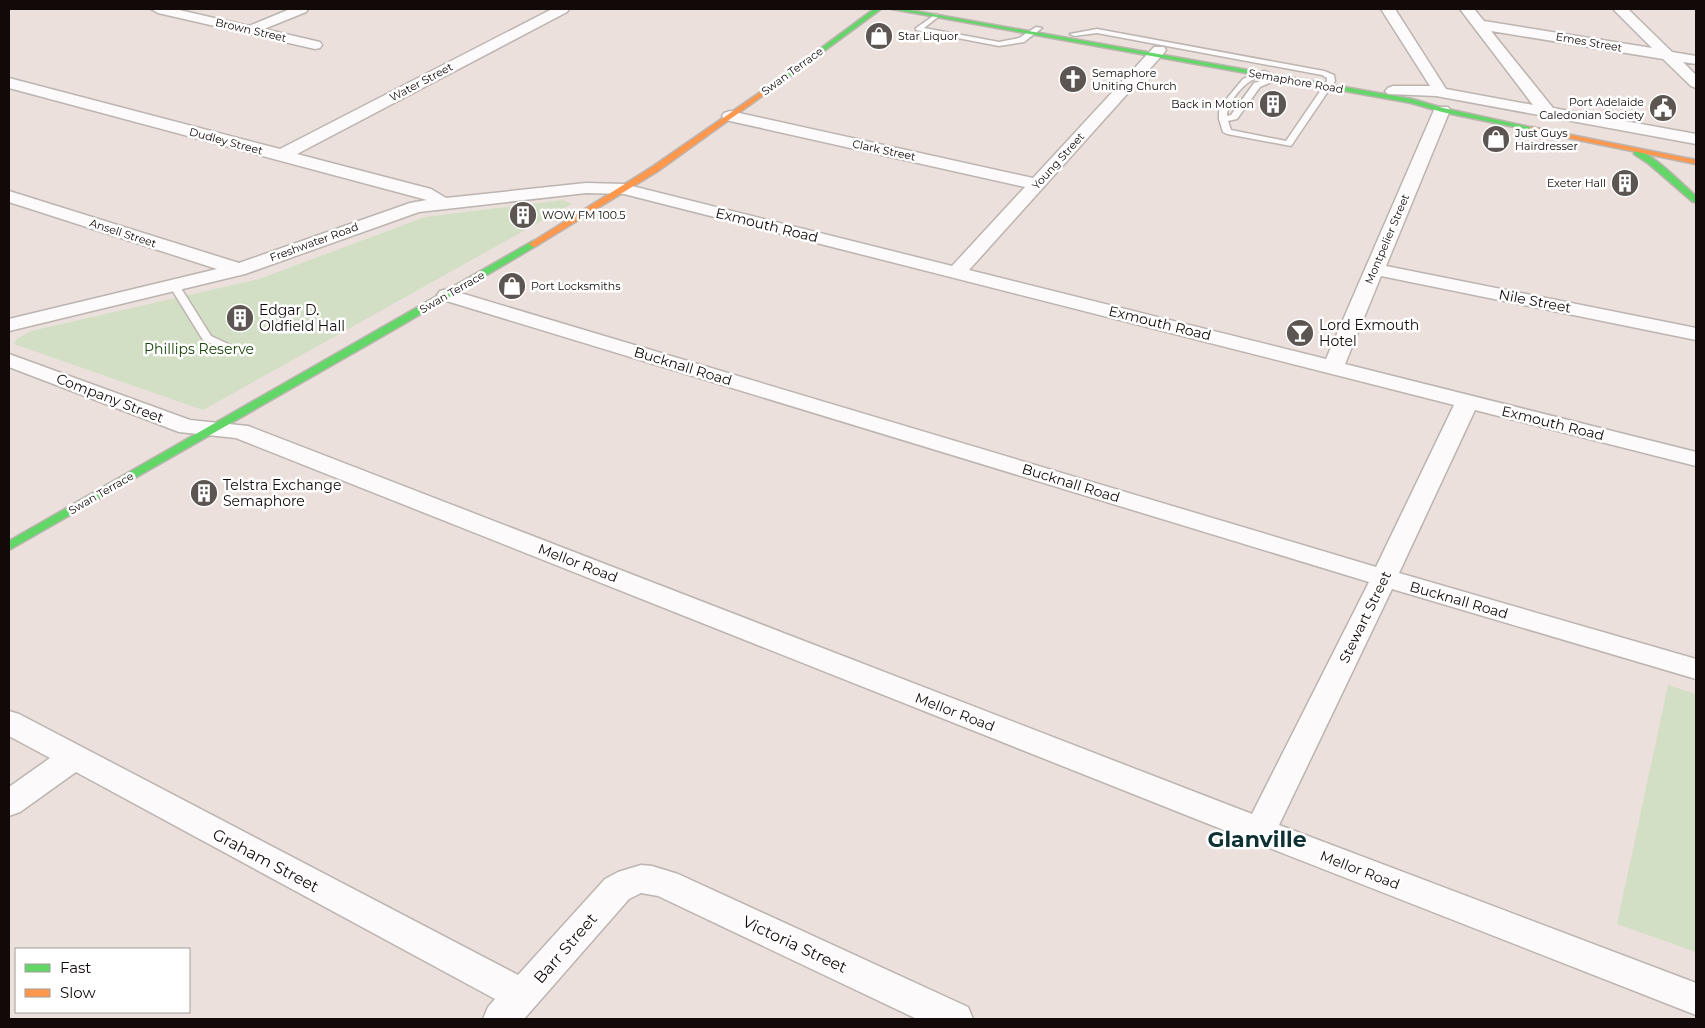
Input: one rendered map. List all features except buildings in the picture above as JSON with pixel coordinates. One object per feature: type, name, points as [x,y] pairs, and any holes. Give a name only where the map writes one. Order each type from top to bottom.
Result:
[{"type":"main road","name":"Swan Terrace","points":[[9,546],[447,295],[624,189],[730,116],[878,9]]},
{"type":"main road","name":"Semaphore Road","points":[[895,9],[917,13],[948,10]]},
{"type":"main road","points":[[917,13],[960,9]]},
{"type":"main road","points":[[948,10],[969,16]]},
{"type":"main road","name":"Semaphore Road","points":[[932,12],[969,16],[1034,31],[1328,84],[1442,110],[1632,148],[1691,163]]},
{"type":"main road","name":"Semaphore Road","points":[[1034,31],[1074,34],[1258,74],[1279,75]]},
{"type":"main road","name":"Semaphore Road","points":[[1328,84],[1393,91],[1544,116]]},
{"type":"main road","points":[[1691,163],[1694,145]]},
{"type":"main road","points":[[1632,148],[1695,193]]},
{"type":"street","name":"Brown Street","points":[[158,9],[315,45]]},
{"type":"street","points":[[250,30],[301,9]]},
{"type":"street","name":"Water Street","points":[[280,156],[562,9]]},
{"type":"street","points":[[1388,9],[1438,87],[1438,91]]},
{"type":"street","points":[[1467,9],[1481,25],[1544,116]]},
{"type":"street","points":[[1620,9],[1696,83]]},
{"type":"street","name":"Emes Street","points":[[1481,25],[1696,60]]},
{"type":"street","name":"Young Street","points":[[956,272],[1156,53]]},
{"type":"street","name":"Dudley Street","points":[[9,83],[425,193],[434,197],[442,204]]},
{"type":"street","name":"Semaphore Road","points":[[1393,91],[1417,88],[1438,91],[1527,109],[1544,116],[1694,145]]},
{"type":"street","name":"Montpelier Street","points":[[1333,367],[1442,110]]},
{"type":"street","name":"Clark Street","points":[[730,116],[1037,184]]},
{"type":"street","name":"Freshwater Road","points":[[9,325],[238,270],[416,208],[586,188],[624,189]]},
{"type":"street","name":"Exmouth Road","points":[[624,189],[1696,459]]},
{"type":"street","name":"Ansell Street","points":[[9,196],[238,270]]},
{"type":"street","name":"Nile Street","points":[[1374,269],[1696,334]]},
{"type":"street","name":"Bucknall Road","points":[[447,295],[1384,578],[1696,669]]},
{"type":"street","name":"Company Street","points":[[9,360],[187,427],[213,429]]},
{"type":"street","name":"Stewart Street","points":[[1260,832],[1384,578],[1467,402]]},
{"type":"street","name":"Mellor Road","points":[[213,429],[244,432],[1260,832],[1696,999]]},
{"type":"street","name":"Graham Street","points":[[9,722],[512,1007]]},
{"type":"street","points":[[9,803],[74,758]]},
{"type":"street","name":"Barr Street","points":[[512,1007],[617,890],[632,879]]},
{"type":"street","name":"Victoria Street","points":[[632,879],[648,879],[666,884],[955,1019]]},
{"type":"lane","points":[[932,12],[918,29],[999,44],[1021,40],[1034,31]]},
{"type":"lane","points":[[1074,34],[1106,33],[1324,73],[1331,77],[1288,144],[1227,132],[1223,119],[1223,108],[1245,81],[1258,74]]},
{"type":"lane","points":[[1223,119],[1234,117],[1257,85],[1279,75]]},
{"type":"lane","points":[[174,285],[207,338],[235,351]]},
{"type":"green space","name":"Phillips Reserve","points":[[563,200],[572,204],[203,410],[14,344],[17,339],[31,331],[259,279],[425,217]]},
{"type":"green space","points":[[1668,685],[1696,694],[1696,952],[1617,924]]},
{"type":"traffic: fast","points":[[780,81],[878,9]]},
{"type":"traffic: fast","points":[[895,9],[1412,101],[1442,110],[1534,129]]},
{"type":"traffic: fast","points":[[1637,152],[1652,162],[1696,200]]},
{"type":"traffic: fast","points":[[9,546],[394,326],[533,244]]},
{"type":"traffic: slow","points":[[533,244],[655,169],[780,81]]},
{"type":"traffic: slow","points":[[1534,129],[1696,162]]},
{"type":"place","name":"Star Liquor","points":[[879,36]]},
{"type":"place","name":"Semaphore Uniting Church","points":[[1073,79]]},
{"type":"place","name":"Back in Motion","points":[[1273,104]]},
{"type":"place","name":"Port Adelaide Caledonian Society","points":[[1663,108]]},
{"type":"place","name":"Just Guys Hairdresser","points":[[1496,139]]},
{"type":"place","name":"Exeter Hall","points":[[1625,183]]},
{"type":"place","name":"WOW FM 100.5","points":[[523,215]]},
{"type":"place","name":"Port Locksmiths","points":[[512,286]]},
{"type":"place","name":"Edgar D. Oldfield Hall","points":[[240,318]]},
{"type":"place","name":"Lord Exmouth Hotel","points":[[1300,333]]},
{"type":"place","name":"Telstra Exchange Semaphore","points":[[204,493]]},
{"type":"district","name":"Glanville","points":[[1257,839]]}]
